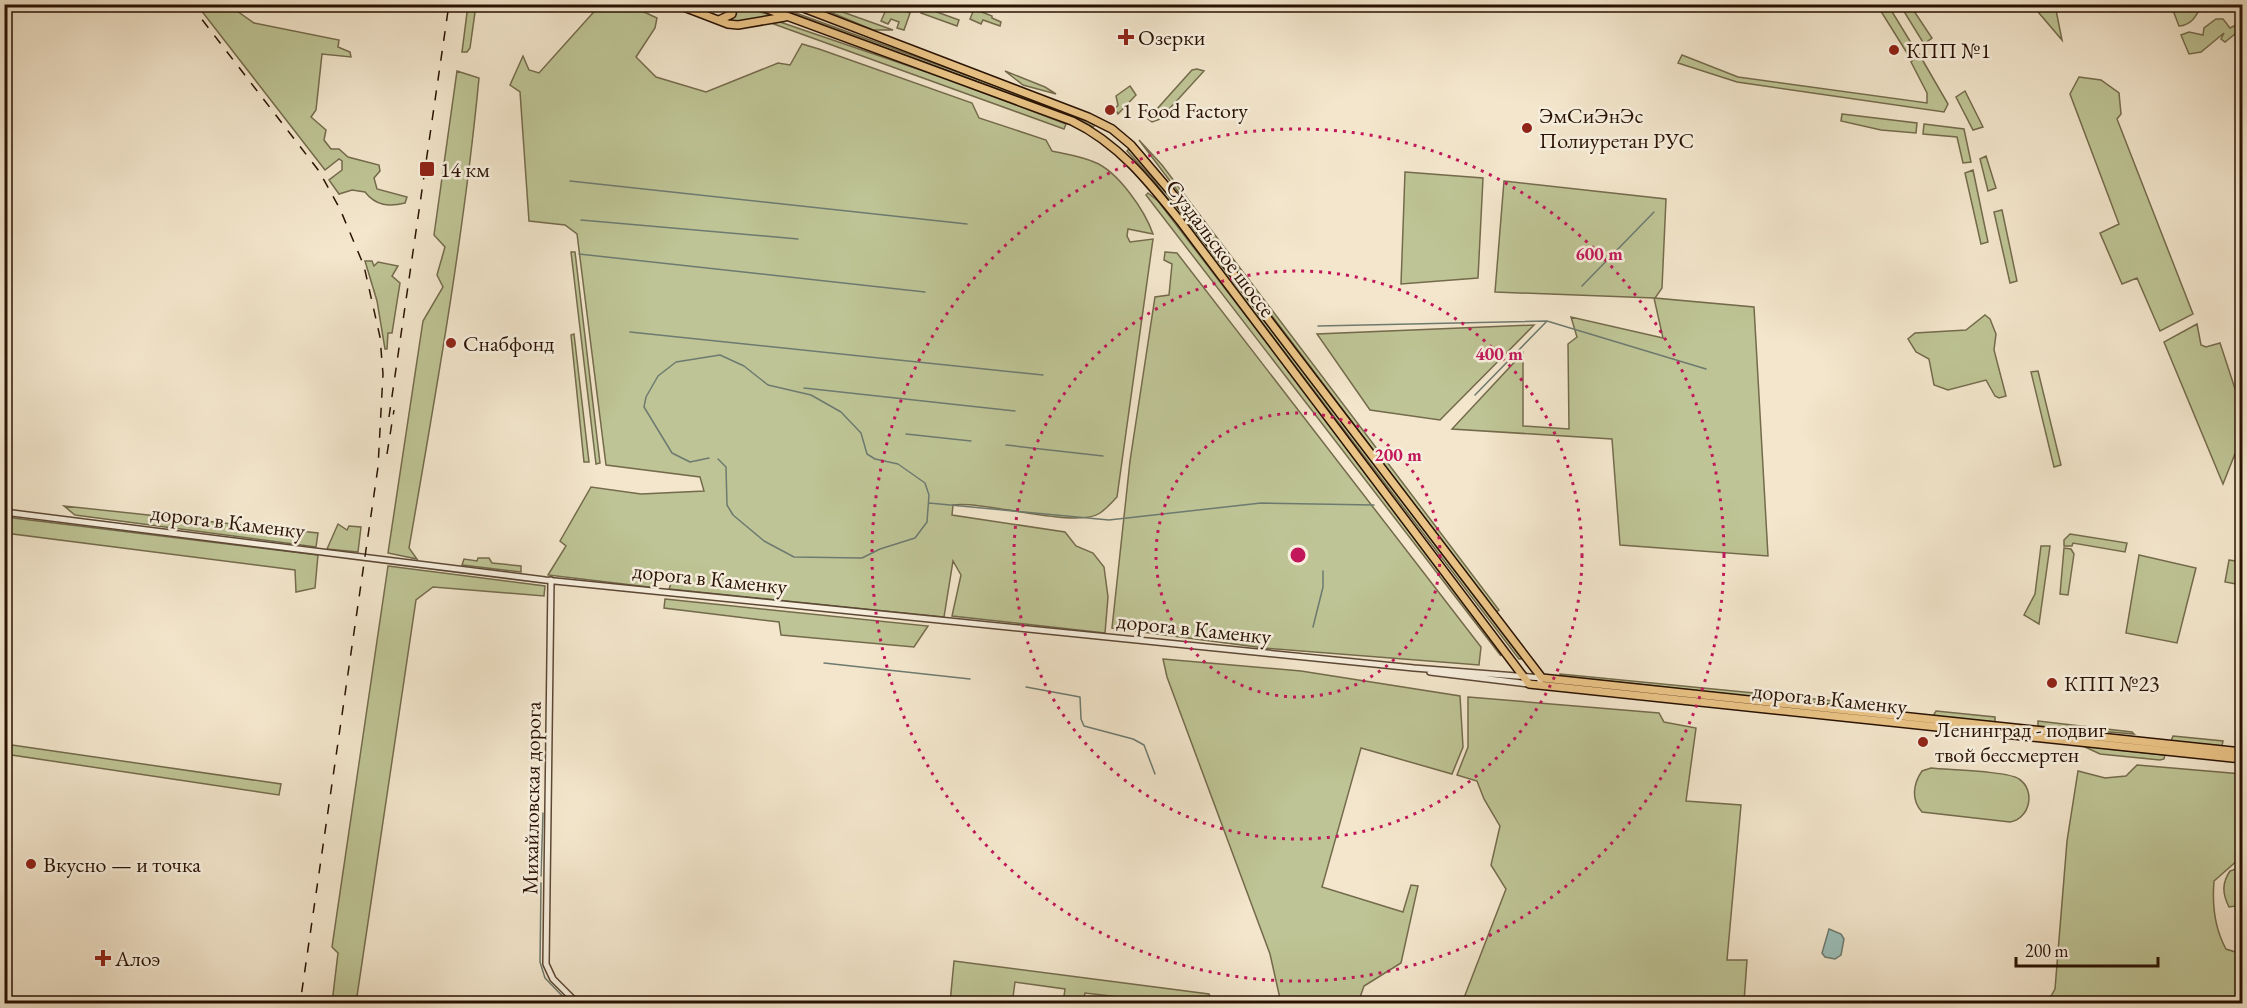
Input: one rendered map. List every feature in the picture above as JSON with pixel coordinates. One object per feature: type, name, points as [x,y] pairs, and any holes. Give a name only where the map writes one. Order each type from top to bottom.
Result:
[{"type":"main road","points":[[676,4],[716,20],[738,25],[788,17]]},
{"type":"main road","points":[[716,20],[728,18],[732,14],[733,4]]},
{"type":"main road","name":"Суздальское шоссе","points":[[754,4],[1072,121],[1097,135],[1122,154],[1180,221],[1528,684]]},
{"type":"main road","name":"Суздальское шоссе","points":[[795,5],[1062,105],[1112,129],[1131,145],[1153,169],[1540,682]]},
{"type":"main road","name":"дорога в Каменку","points":[[1528,684],[1540,682],[2242,752]]},
{"type":"main road","name":"дорога в Каменку","points":[[1540,682],[2242,759]]},
{"type":"street","name":"дорога в Каменку","points":[[4,512],[551,580],[1414,668],[1523,676],[1540,682]]},
{"type":"street","name":"Михайловская дорога","points":[[551,580],[546,964],[554,979],[578,1004]]},
{"type":"street","name":"дорога в Каменку","points":[[1414,668],[1454,676],[1528,684]]},
{"type":"green space","points":[[2171,4],[2202,5],[2190,22],[2179,26]]},
{"type":"green space","points":[[197,5],[213,5],[220,10],[230,6],[254,23],[339,40],[338,47],[350,52],[351,57],[322,54],[316,110],[311,117],[326,130],[324,140],[331,149],[339,149],[348,157],[379,165],[380,171],[374,178],[377,189],[407,197],[405,203],[394,205],[378,203],[365,192],[352,190],[339,194],[329,180],[342,170],[342,161],[339,159],[325,170]]},
{"type":"green space","points":[[468,5],[476,5],[470,48],[467,52],[462,52]]},
{"type":"green space","points":[[600,5],[629,5],[657,18],[655,28],[636,57],[656,77],[706,92],[778,63],[790,65],[802,44],[972,103],[979,118],[1046,140],[1052,151],[1094,162],[1112,174],[1130,193],[1144,214],[1153,234],[1128,229],[1127,236],[1130,242],[1153,239],[1117,497],[1100,513],[1089,517],[1072,518],[968,505],[953,505],[952,515],[1065,532],[1076,546],[1093,553],[1104,567],[1108,597],[1105,633],[952,616],[961,575],[953,561],[944,617],[669,589],[673,578],[666,574],[654,578],[657,588],[548,575],[566,546],[560,541],[591,487],[641,494],[704,491],[700,477],[606,465],[577,234],[565,225],[529,221],[520,92],[510,85],[523,56],[529,70],[539,73]]},
{"type":"green space","points":[[736,5],[767,14],[768,17],[738,22],[731,20]]},
{"type":"green space","points":[[767,5],[774,5],[1078,116],[1095,125],[1093,127],[1077,118]]},
{"type":"green space","points":[[813,5],[823,5],[893,30],[873,30]]},
{"type":"green space","points":[[888,5],[908,6],[906,11],[910,13],[904,30],[897,28],[899,22],[891,19],[888,24],[881,21]]},
{"type":"green space","points":[[1877,5],[1888,5],[1913,46],[1913,50],[1907,53]]},
{"type":"green space","points":[[1900,5],[1910,5],[1932,38],[1924,44]]},
{"type":"green space","points":[[2036,5],[2055,5],[2062,40],[2039,13]]},
{"type":"green space","points":[[923,7],[959,20],[957,26],[921,13]]},
{"type":"green space","points":[[974,9],[992,16],[1001,22],[1000,26],[983,20],[981,24],[970,19]]},
{"type":"green space","points":[[2216,19],[2223,19],[2230,28],[2236,25],[2240,30],[2225,42],[2221,39],[2224,33],[2201,52],[2189,54],[2181,35],[2189,32],[2203,35],[2204,28]]},
{"type":"green space","points":[[780,22],[950,80],[1066,124],[1064,129],[771,23]]},
{"type":"green space","points":[[1919,54],[1948,104],[1944,112],[1737,82],[1678,63],[1682,55],[1738,77],[1927,103],[1927,93],[1911,62]]},
{"type":"green space","points":[[1192,70],[1204,71],[1160,119],[1152,122],[1148,119]]},
{"type":"green space","points":[[457,71],[479,78],[457,255],[409,548],[417,559],[388,553],[423,321],[443,287],[437,275],[445,247],[434,235]]},
{"type":"green space","points":[[1005,71],[1045,87],[1056,94],[1023,85]]},
{"type":"green space","points":[[2079,77],[2101,80],[2119,93],[2121,114],[2117,119],[2193,314],[2160,331],[2137,278],[2122,284],[2100,233],[2119,224],[2070,94]]},
{"type":"green space","points":[[1130,86],[1136,95],[1118,114],[1115,109],[1118,105],[1116,96]]},
{"type":"green space","points":[[1965,91],[1983,127],[1973,130],[1956,97]]},
{"type":"green space","points":[[1842,114],[1917,123],[1916,133],[1881,130],[1841,121]]},
{"type":"green space","points":[[1924,124],[1964,129],[1971,162],[1963,163],[1957,137],[1923,134]]},
{"type":"green space","points":[[1139,140],[1162,165],[1499,610],[1496,612]]},
{"type":"green space","points":[[1129,149],[1153,174],[1522,659],[1519,659],[1151,177],[1127,151]]},
{"type":"green space","points":[[1986,156],[1996,188],[1988,191],[1980,159]]},
{"type":"green space","points":[[1973,170],[1988,242],[1981,244],[1965,173]]},
{"type":"green space","points":[[1405,172],[1483,178],[1478,278],[1401,284]]},
{"type":"green space","points":[[1504,181],[1666,199],[1662,288],[1655,298],[1754,307],[1768,556],[1620,545],[1612,439],[1452,429],[1523,353],[1523,426],[1569,429],[1568,344],[1577,337],[1571,317],[1663,338],[1654,298],[1495,292]]},
{"type":"green space","points":[[1148,193],[1158,201],[1467,604],[1501,656],[1146,195]]},
{"type":"green space","points":[[2002,210],[2017,281],[2010,283],[1994,212]]},
{"type":"green space","points":[[571,252],[575,252],[600,463],[596,464]]},
{"type":"green space","points":[[1165,252],[1177,253],[1481,647],[1479,665],[1264,648],[1112,628],[1130,461],[1155,297],[1169,295],[1172,264],[1164,260]]},
{"type":"green space","points":[[365,261],[372,261],[374,266],[378,262],[398,266],[392,276],[400,283],[392,333],[388,333],[387,349],[385,349],[377,301]]},
{"type":"green space","points":[[1985,315],[1990,319],[1996,334],[1994,350],[2006,396],[1999,398],[1995,396],[1986,380],[1948,390],[1934,385],[1929,359],[1916,352],[1908,339],[1915,333],[1966,330]]},
{"type":"green space","points":[[2197,324],[2201,345],[2206,347],[2220,343],[2242,410],[2242,436],[2223,484],[2164,342]]},
{"type":"green space","points":[[1534,325],[1440,420],[1370,410],[1317,334]]},
{"type":"green space","points":[[574,334],[589,462],[584,462],[571,335]]},
{"type":"green space","points":[[2038,371],[2061,465],[2054,467],[2031,372]]},
{"type":"green space","points":[[64,506],[318,533],[316,547],[75,515]]},
{"type":"green space","points":[[5,517],[318,555],[315,588],[296,592],[295,570],[5,533]]},
{"type":"green space","points":[[338,524],[347,530],[349,526],[361,527],[358,552],[327,549]]},
{"type":"green space","points":[[2070,534],[2127,543],[2125,552],[2073,543],[2072,546],[2064,546],[2064,540]]},
{"type":"green space","points":[[2041,546],[2050,546],[2039,624],[2024,615],[2035,594]]},
{"type":"green space","points":[[2064,548],[2071,549],[2074,554],[2068,595],[2060,594]]},
{"type":"green space","points":[[2139,555],[2196,568],[2177,643],[2126,633]]},
{"type":"green space","points":[[478,558],[489,558],[492,563],[521,566],[521,572],[462,565],[464,559],[477,561]]},
{"type":"green space","points":[[2229,560],[2242,562],[2242,585],[2225,582]]},
{"type":"green space","points":[[388,566],[545,586],[544,596],[433,587],[416,600],[356,1003],[332,1003],[338,953],[332,947]]},
{"type":"green space","points":[[665,599],[928,626],[914,647],[781,635],[779,622],[664,608]]},
{"type":"green space","points":[[1163,659],[1301,671],[1460,696],[1463,747],[1452,774],[1361,748],[1322,887],[1403,912],[1411,885],[1418,886],[1401,963],[1364,986],[1358,1003],[1281,1003],[1270,954],[1167,677]]},
{"type":"green space","points":[[1560,674],[1876,705],[1876,707],[1860,708],[1560,676]]},
{"type":"green space","points":[[1468,697],[1659,713],[1664,722],[1696,728],[1686,801],[1741,805],[1727,960],[1747,960],[1744,1002],[1767,1003],[1462,1003],[1506,889],[1491,865],[1500,826],[1484,799],[1477,781],[1457,775],[1468,747]]},
{"type":"green space","points":[[1936,711],[1995,717],[1995,722],[1933,716]]},
{"type":"green space","points":[[2038,721],[2132,732],[2134,734],[2038,726]]},
{"type":"green space","points":[[2173,736],[2223,741],[2222,746],[2171,741]]},
{"type":"green space","points":[[5,744],[281,784],[279,795],[5,754]]},
{"type":"green space","points":[[2083,746],[2165,755],[2164,759],[2160,760],[2100,754]]},
{"type":"green space","points":[[2137,765],[2242,774],[2242,851],[2239,859],[2214,881],[2213,899],[2217,925],[2226,949],[2242,954],[2240,983],[2242,1003],[2036,1003],[2051,996],[2055,989],[2067,841],[2078,771],[2105,778],[2126,776]]},
{"type":"green space","points":[[1931,768],[2013,776],[2019,779],[2028,790],[2026,810],[2017,820],[2010,822],[1922,812],[1916,802],[1915,787],[1922,771]]},
{"type":"green space","points":[[2241,867],[2242,905],[2229,907],[2224,893],[2225,880],[2230,871]]},
{"type":"green space","points":[[954,961],[1209,994],[1213,1003],[1174,1003],[1135,998],[1134,1003],[1118,1003],[1119,997],[1085,993],[1083,1003],[1063,1003],[1065,989],[1015,982],[1013,997],[1060,1003],[950,1003]]},
{"type":"water","points":[[1829,929],[1841,934],[1844,939],[1841,955],[1835,959],[1825,957],[1822,953]]},
{"type":"waterway","points":[[570,181],[967,224]]},
{"type":"waterway","points":[[1582,286],[1654,212]]},
{"type":"waterway","points":[[581,220],[798,239]]},
{"type":"waterway","points":[[579,254],[925,292]]},
{"type":"waterway","points":[[1318,326],[1547,321],[1706,369]]},
{"type":"waterway","points":[[1475,395],[1547,321]]},
{"type":"waterway","points":[[630,332],[1043,375]]},
{"type":"waterway","points":[[709,458],[690,462],[672,453],[644,407],[646,397],[658,376],[676,362],[720,355],[744,366],[768,385],[811,395],[841,412],[861,433],[867,454],[875,459],[898,464],[925,483],[929,495],[927,522],[915,538],[880,549],[862,558],[794,557],[764,541],[733,515],[727,505],[726,467],[718,459]]},
{"type":"waterway","points":[[804,388],[1015,411]]},
{"type":"waterway","points":[[906,434],[971,441]]},
{"type":"waterway","points":[[1006,445],[1103,456]]},
{"type":"waterway","points":[[929,503],[1109,520],[1261,503],[1374,505]]},
{"type":"waterway","points":[[1313,627],[1323,587],[1323,571]]},
{"type":"waterway","points":[[824,663],[970,679]]},
{"type":"waterway","points":[[1026,687],[1080,697],[1081,719],[1084,726],[1133,739],[1144,745],[1155,774]]},
{"type":"waterway","points":[[541,876],[543,813]]},
{"type":"waterway","points":[[541,883],[540,962],[545,978],[570,1004]]},
{"type":"railway","points":[[190,4],[319,171],[340,209],[364,266],[380,337],[383,374],[378,467],[300,1004]]},
{"type":"railway","points":[[389,417],[449,4]]},
{"type":"railway","points":[[387,454],[394,410]]},
{"type":"place","name":"Озерки","points":[[1126,37]]},
{"type":"place","name":"КПП №1","points":[[1894,50]]},
{"type":"place","name":"1 Food Factory","points":[[1110,110]]},
{"type":"place","name":"ЭмСиЭнЭс Полиуретан РУС","points":[[1527,128]]},
{"type":"place","name":"14 км","points":[[427,169]]},
{"type":"place","name":"Снабфонд","points":[[451,343]]},
{"type":"place","name":"КПП №23","points":[[2052,683]]},
{"type":"place","name":"Ленинград - подвиг твой бессмертен","points":[[1923,742]]},
{"type":"place","name":"Вкусно — и точка","points":[[31,864]]},
{"type":"place","name":"Алоэ","points":[[103,958]]}]
